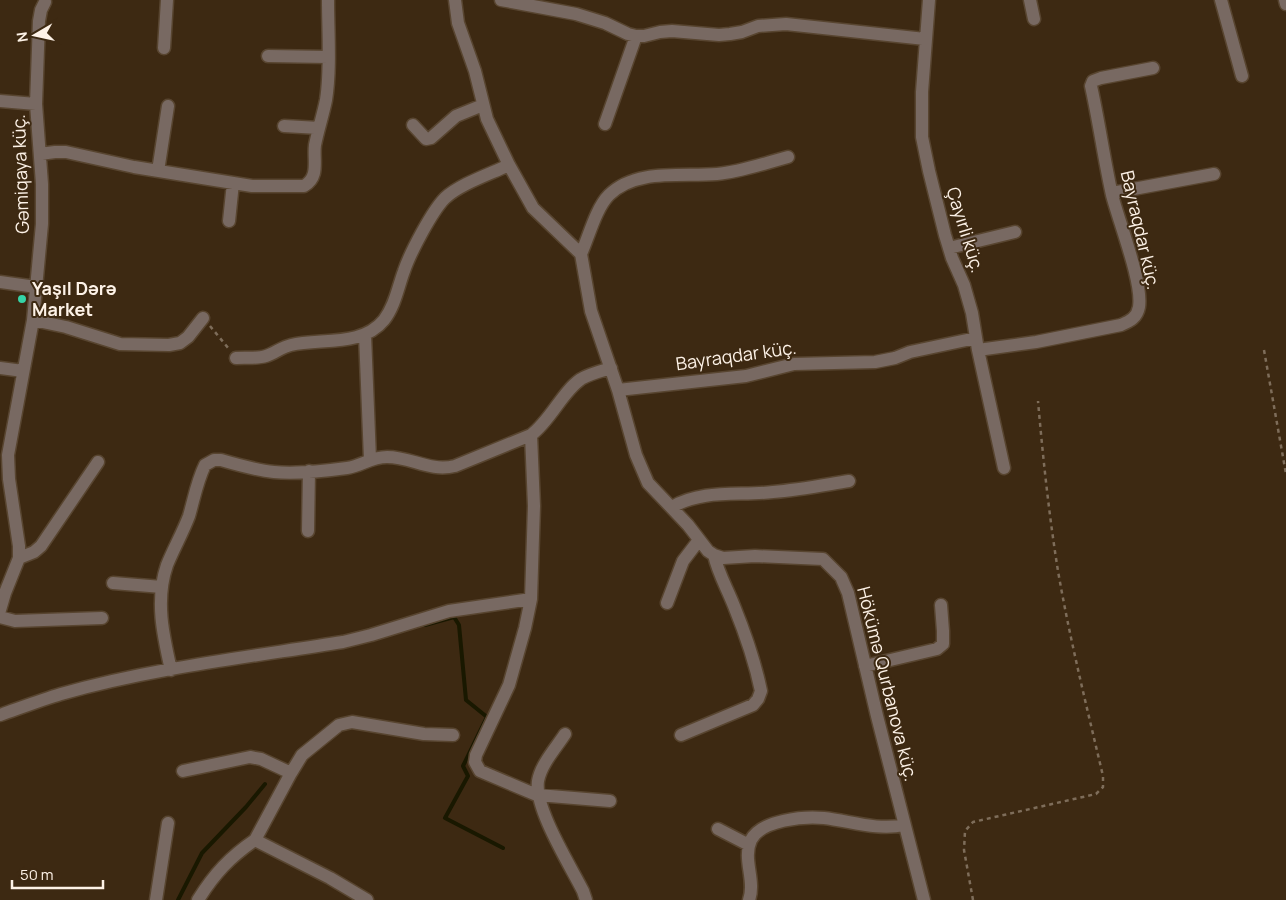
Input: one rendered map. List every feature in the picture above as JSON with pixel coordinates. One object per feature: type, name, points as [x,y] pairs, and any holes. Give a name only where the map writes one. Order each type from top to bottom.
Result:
[{"type":"street","points":[[164,48],[168,0]]},
{"type":"street","points":[[40,154],[66,152],[233,184],[304,186],[314,176],[314,156],[326,100],[328,0]]},
{"type":"street","points":[[455,0],[458,23],[487,119],[509,165],[533,208],[581,254]]},
{"type":"street","points":[[500,0],[576,14],[605,23],[636,36],[672,31],[724,34],[742,32],[766,25],[786,24],[925,39]]},
{"type":"street","name":"Çayırli küç.","points":[[929,0],[921,114],[922,137],[949,248],[964,285],[972,313],[1004,468]]},
{"type":"street","points":[[1030,0],[1034,19]]},
{"type":"street","points":[[1222,0],[1242,76]]},
{"type":"street","points":[[1285,0],[1286,4]]},
{"type":"street","name":"Gəmiqaya küç.","points":[[0,610],[19,558],[19,546],[4,455],[34,320],[42,224],[42,184],[36,104],[39,21],[45,1]]},
{"type":"street","points":[[605,124],[636,36]]},
{"type":"street","points":[[268,56],[328,57]]},
{"type":"street","name":"Bayraqdar küç.","points":[[618,390],[746,376],[794,364],[875,362],[895,358],[910,352],[977,344],[1036,342],[1121,326],[1132,321],[1139,307],[1137,281],[1112,193],[1091,86],[1094,81],[1101,78],[1153,68]]},
{"type":"street","points":[[0,101],[36,104]]},
{"type":"street","points":[[413,125],[426,139],[432,138],[456,116],[483,105]]},
{"type":"street","points":[[158,171],[168,106]]},
{"type":"street","points":[[284,126],[319,128]]},
{"type":"street","points":[[682,735],[753,704],[758,699],[761,691],[734,604],[718,570],[714,555],[672,507],[656,492],[642,470],[611,368],[591,311],[581,254],[600,208],[609,195],[622,186],[642,178],[738,171],[788,157]]},
{"type":"street","points":[[236,358],[266,356],[289,345],[347,339],[365,335],[383,320],[391,309],[404,269],[418,241],[445,198],[461,188],[509,165]]},
{"type":"street","points":[[1112,193],[1214,174]]},
{"type":"street","points":[[229,221],[233,184]]},
{"type":"street","points":[[949,248],[1015,232]]},
{"type":"street","points":[[0,282],[36,286]]},
{"type":"street","points":[[34,320],[120,344],[169,345],[180,343],[188,337],[203,318]]},
{"type":"street","points":[[365,335],[370,458]]},
{"type":"street","points":[[0,368],[23,371]]},
{"type":"street","points":[[171,670],[161,627],[162,587],[167,566],[188,516],[205,465],[214,460],[221,460],[276,472],[309,471],[347,468],[357,466],[370,458],[389,457],[402,458],[427,466],[444,468],[455,466],[531,435],[549,418],[577,382],[582,378],[611,368]]},
{"type":"street","points":[[531,435],[534,506],[531,599],[524,636],[509,685],[476,756],[475,762],[480,771],[538,796],[610,800]]},
{"type":"street","points":[[19,558],[34,552],[41,546],[98,462]]},
{"type":"street","points":[[308,531],[309,471]]},
{"type":"street","points":[[672,507],[683,501],[704,496],[772,493],[849,481]]},
{"type":"street","points":[[667,603],[684,561],[699,540]]},
{"type":"street","name":"Hökümə Qurbanova küç.","points":[[714,555],[723,558],[755,556],[824,559],[841,577],[848,593],[924,900]]},
{"type":"street","points":[[113,582],[162,587]]},
{"type":"street","points":[[0,715],[60,694],[100,684],[171,670],[344,642],[448,611],[531,599]]},
{"type":"street","points":[[865,666],[937,648],[943,644],[941,605]]},
{"type":"street","points":[[0,617],[15,621],[102,618]]},
{"type":"street","points":[[198,900],[207,885],[226,862],[255,840],[290,773],[302,755],[339,725],[352,722],[424,734],[452,734]]},
{"type":"street","points":[[565,734],[543,768],[538,781],[538,796],[546,818],[586,900]]},
{"type":"street","points":[[183,771],[250,757],[261,759],[290,773]]},
{"type":"street","points":[[749,900],[752,891],[747,854],[749,845],[758,831],[768,824],[787,820],[822,818],[886,828],[904,825]]},
{"type":"street","points":[[156,900],[168,823]]},
{"type":"street","points":[[718,829],[749,845]]},
{"type":"street","points":[[255,840],[330,878],[367,900]]},
{"type":"path","points":[[203,318],[236,358]]},
{"type":"path","points":[[1264,350],[1286,474]]},
{"type":"path","points":[[972,900],[964,850],[965,831],[973,822],[1096,794],[1103,787],[1103,776],[1075,657],[1058,572],[1047,497],[1038,401]]},
{"type":"waterway","points":[[425,625],[454,617],[459,625],[466,700],[487,717],[463,766],[468,776],[445,818],[503,848]]},
{"type":"waterway","points":[[178,900],[202,853],[265,784]]},
{"type":"place","name":"Yaşıl Dərə Market","points":[[22,299]]}]
